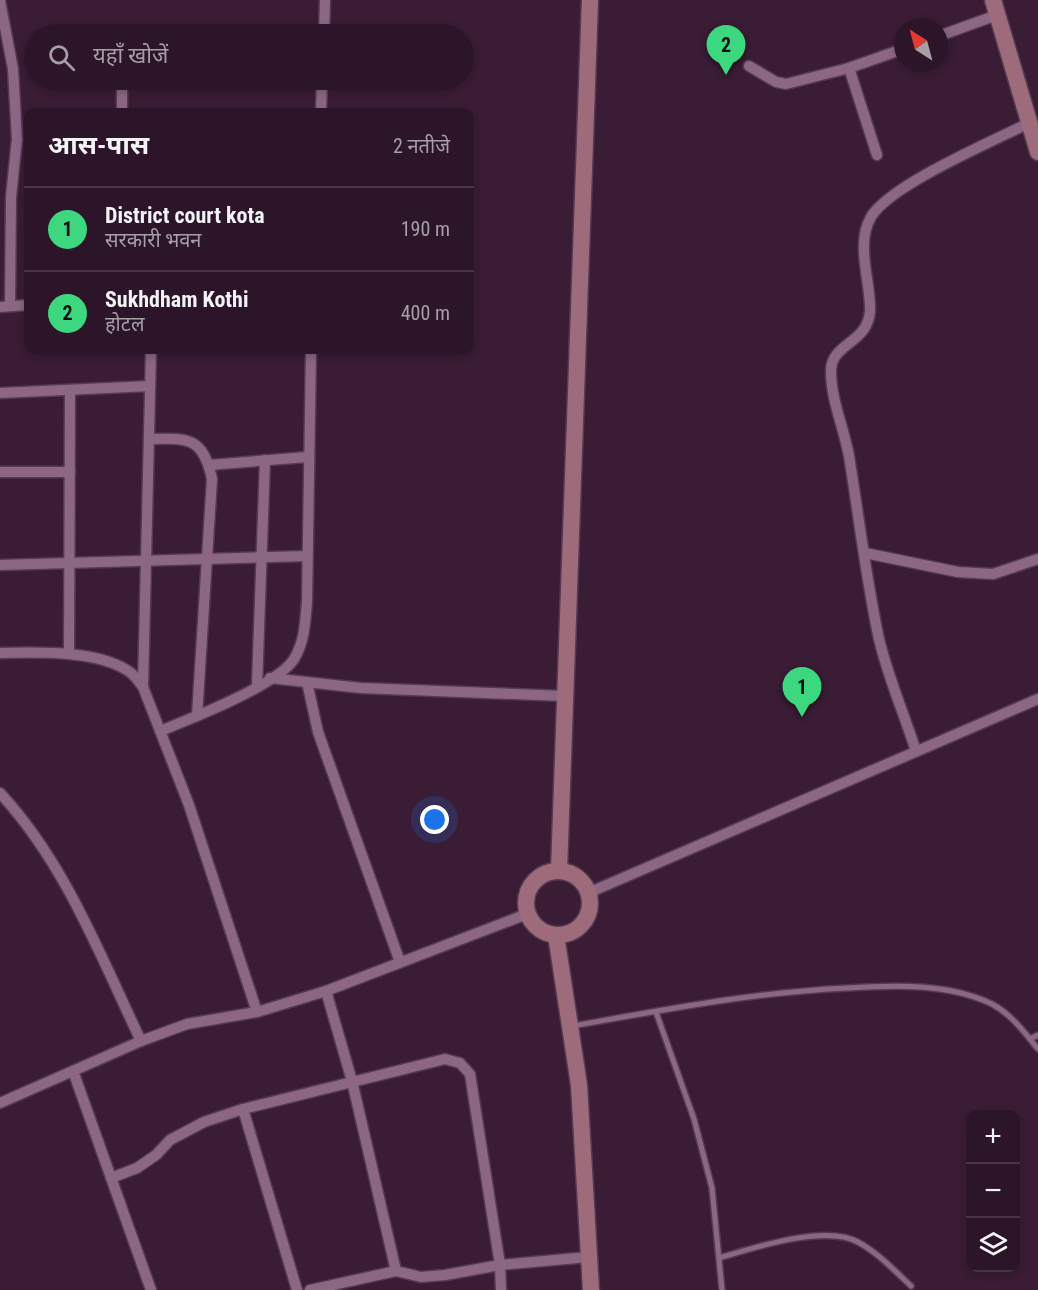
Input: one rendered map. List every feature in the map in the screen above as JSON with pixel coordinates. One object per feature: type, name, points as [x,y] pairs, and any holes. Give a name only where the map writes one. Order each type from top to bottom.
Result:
[{"type":"street","points":[[324,24],[325,0]]},
{"type":"street","points":[[559,872],[590,0]]},
{"type":"street","points":[[0,1],[13,69],[17,139],[11,197],[5,306],[24,304]]},
{"type":"street","points":[[948,32],[995,8],[1038,152]]},
{"type":"street","points":[[749,66],[776,82],[786,84],[849,68],[894,52]]},
{"type":"street","points":[[849,68],[877,155]]},
{"type":"street","points":[[122,90],[122,108]]},
{"type":"street","points":[[321,108],[322,90]]},
{"type":"street","points":[[916,751],[880,640],[830,371],[832,359],[867,327],[870,311],[865,230],[871,216],[908,186],[936,169],[1029,123]]},
{"type":"street","points":[[143,687],[151,354]]},
{"type":"street","points":[[160,731],[197,716],[270,678],[292,662],[303,640],[311,354]]},
{"type":"street","points":[[0,393],[150,386]]},
{"type":"street","points":[[69,654],[70,390]]},
{"type":"street","points":[[149,439],[182,438],[193,441],[202,451],[209,465],[212,479],[197,716]]},
{"type":"street","points":[[209,465],[307,457]]},
{"type":"street","points":[[257,686],[265,460]]},
{"type":"street","points":[[0,472],[70,472]]},
{"type":"street","points":[[865,553],[958,572],[993,574],[1038,558]]},
{"type":"street","points":[[0,565],[70,565],[146,560],[307,556]]},
{"type":"street","points":[[0,653],[69,654],[111,663],[131,673],[143,687],[189,805],[257,1012]]},
{"type":"street","points":[[270,678],[362,688],[564,696]]},
{"type":"street","points":[[307,682],[318,732],[400,962]]},
{"type":"street","points":[[588,893],[1038,699]]},
{"type":"street","points":[[0,793],[26,820],[56,866],[141,1041]]},
{"type":"street","points":[[559,872],[572,875],[581,882],[588,893],[590,905],[583,922],[568,933],[556,935],[544,932],[534,925],[527,914],[526,902],[529,890],[536,880],[547,873],[559,872]]},
{"type":"street","points":[[0,1103],[141,1041],[187,1024],[257,1012],[326,991],[527,914]]},
{"type":"street","points":[[556,935],[579,1085],[591,1290]]},
{"type":"street","points":[[326,991],[352,1081],[396,1271]]},
{"type":"street","points":[[111,1178],[137,1168],[156,1155],[170,1140],[191,1128],[243,1109],[445,1059],[460,1063],[470,1074],[500,1265],[501,1290]]},
{"type":"street","points":[[73,1071],[151,1290]]},
{"type":"street","points":[[243,1109],[297,1290]]},
{"type":"street","points":[[310,1290],[396,1271],[421,1277],[500,1265],[588,1257]]},
{"type":"lane","points":[[571,1026],[781,991],[900,985],[948,991],[993,1005],[1017,1024],[1038,1049]]},
{"type":"lane","points":[[656,1012],[694,1119],[712,1188],[722,1290]]},
{"type":"lane","points":[[1030,1039],[1038,1035]]},
{"type":"lane","points":[[719,1258],[777,1242],[810,1237],[856,1240],[877,1254],[911,1286]]},
{"type":"place","name":"Sukhdham Kothi","points":[[726,75]]},
{"type":"place","name":"District court kota","points":[[802,717]]}]
